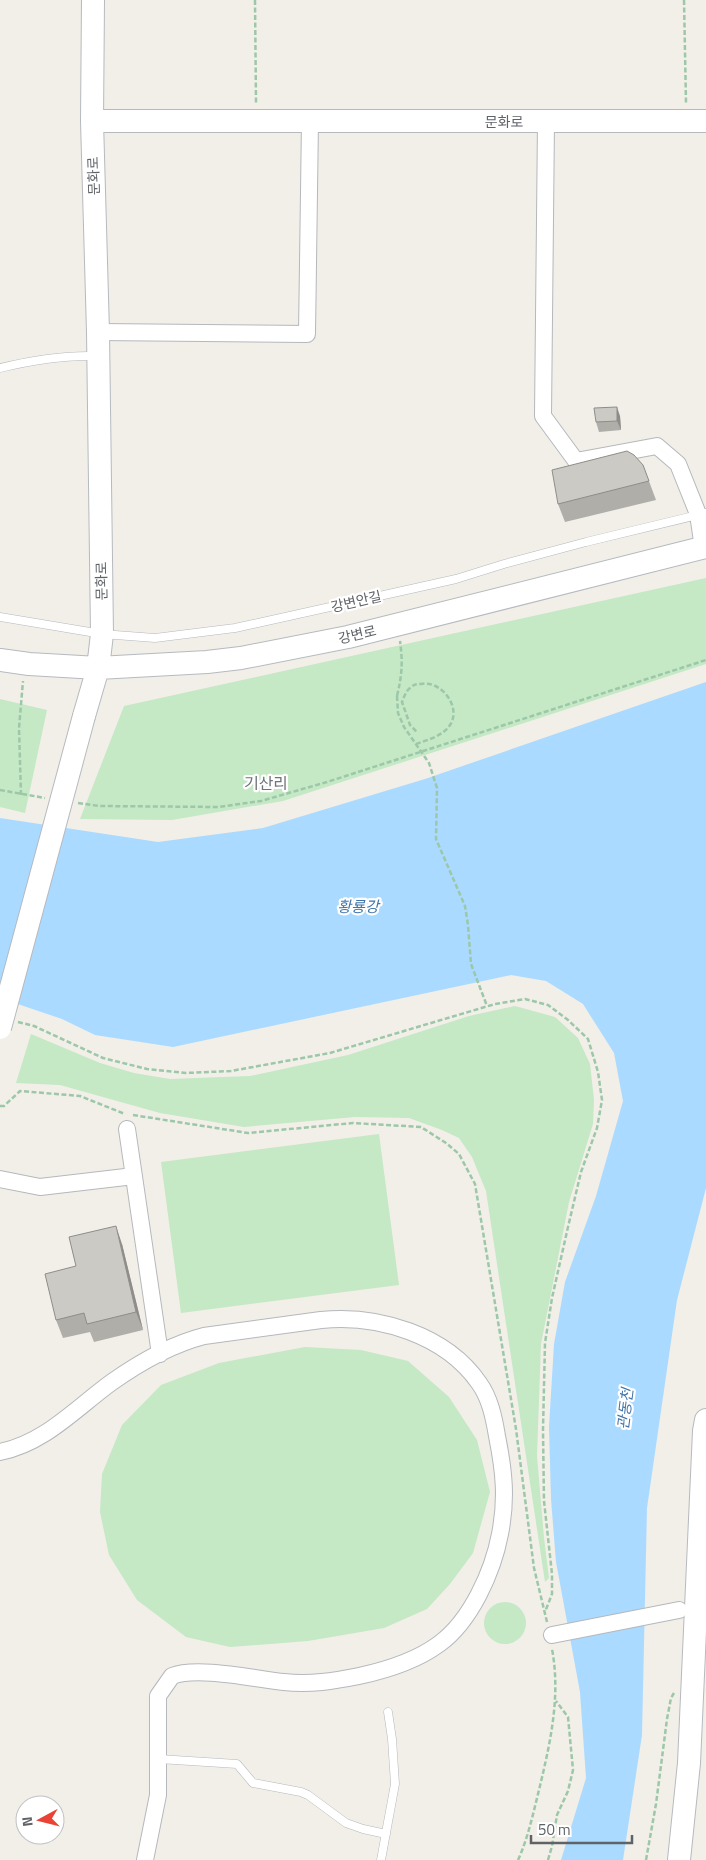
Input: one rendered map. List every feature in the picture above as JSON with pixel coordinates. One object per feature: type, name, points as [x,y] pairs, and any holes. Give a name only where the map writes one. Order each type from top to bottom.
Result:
[{"type":"street","name":"문화로","points":[[8,1025],[84,716],[98,668],[102,634],[98,332],[92,121],[93,0]]},
{"type":"street","name":"문화로","points":[[92,121],[696,121]]},
{"type":"street","points":[[98,332],[307,334],[310,121]]},
{"type":"street","points":[[546,121],[543,416],[576,461],[657,446],[678,464],[702,513],[705,547]]},
{"type":"street","name":"강변로","points":[[0,660],[98,668],[206,662],[241,658],[348,637],[705,547]]},
{"type":"street","points":[[127,1129],[160,1354]]},
{"type":"street","points":[[0,1179],[40,1187],[134,1176]]},
{"type":"street","points":[[0,1452],[15,1448],[42,1436],[113,1381],[187,1341],[204,1336],[337,1318],[374,1322],[414,1333],[454,1356],[471,1371],[485,1391],[496,1427],[504,1472],[503,1520],[496,1554],[484,1584],[463,1620],[441,1643],[412,1659],[391,1668],[326,1682],[286,1682],[191,1671],[172,1676],[158,1696],[158,1795],[156,1813],[144,1860]]},
{"type":"street","points":[[679,1860],[689,1763],[706,1420]]},
{"type":"street","points":[[551,1636],[679,1610]]},
{"type":"lane","points":[[0,368],[22,362],[73,355],[98,356]]},
{"type":"lane","name":"강변안길","points":[[0,617],[102,634],[155,638],[235,628],[456,579],[550,552],[702,513]]},
{"type":"lane","points":[[381,1860],[395,1784],[388,1712]]},
{"type":"lane","points":[[159,1759],[236,1764],[253,1783],[301,1792],[308,1795],[346,1823],[386,1834]]},
{"type":"path","points":[[255,0],[256,121]]},
{"type":"path","points":[[684,0],[696,121]]},
{"type":"path","points":[[397,624],[403,661],[397,696],[398,713],[429,763],[437,788],[436,839],[465,906],[471,964],[487,1006]]},
{"type":"path","points":[[70,802],[98,806],[218,807],[261,801],[336,779],[706,660]]},
{"type":"path","points":[[21,795],[19,728],[25,663]]},
{"type":"path","points":[[416,744],[442,733],[450,726],[454,716],[450,701],[443,689],[426,682],[413,685],[408,689],[402,702],[410,725],[418,732]]},
{"type":"path","points":[[0,790],[50,799]]},
{"type":"path","points":[[8,1025],[34,1026],[103,1058],[147,1068],[186,1073],[231,1070],[330,1053],[487,1006],[526,999],[548,1005],[568,1020],[588,1039],[598,1072],[602,1100],[597,1128],[581,1172],[568,1227],[552,1298],[545,1343],[544,1500],[552,1574],[552,1594],[545,1612]]},
{"type":"path","points":[[0,1106],[4,1106],[20,1091],[80,1096],[122,1113],[248,1133],[354,1123],[421,1127],[459,1154],[475,1184],[516,1429],[534,1568],[551,1636],[556,1668],[550,1743],[530,1826],[518,1860]]},
{"type":"path","points":[[646,1860],[671,1698],[677,1688],[692,1680]]},
{"type":"path","points":[[548,1860],[557,1815],[568,1791],[573,1770],[568,1718],[555,1699]]},
{"type":"green space","points":[[706,578],[706,664],[283,801],[172,820],[80,819],[124,706]]},
{"type":"green space","points":[[0,699],[47,710],[25,813],[0,807]]},
{"type":"green space","points":[[515,1006],[555,1017],[578,1038],[590,1064],[594,1100],[593,1124],[569,1202],[541,1344],[537,1456],[549,1578],[545,1582],[486,1191],[472,1157],[459,1138],[409,1118],[355,1117],[244,1127],[160,1113],[60,1085],[16,1083],[31,1034],[100,1063],[134,1073],[170,1079],[250,1076],[348,1055],[469,1016]]},
{"type":"green space","points":[[379,1134],[399,1285],[181,1313],[161,1162]]},
{"type":"green space","points":[[305,1347],[361,1350],[408,1361],[449,1397],[477,1440],[490,1492],[473,1553],[450,1584],[427,1609],[384,1628],[308,1641],[230,1647],[186,1637],[137,1600],[109,1555],[100,1512],[102,1474],[122,1425],[161,1385],[219,1363]]},
{"type":"green space","points":[[505,1602],[520,1608],[526,1623],[520,1638],[505,1644],[490,1638],[484,1623],[490,1608]]},
{"type":"water","points":[[706,682],[706,1188],[677,1300],[647,1508],[642,1735],[623,1860],[561,1860],[586,1778],[580,1692],[556,1562],[551,1499],[549,1427],[554,1344],[565,1282],[596,1196],[623,1101],[614,1053],[583,1004],[546,981],[511,975],[173,1047],[95,1035],[62,1019],[0,998],[0,818],[158,842],[263,828],[425,779]]},
{"type":"building","points":[[617,407],[617,421],[596,422],[594,408]]},
{"type":"building","points":[[627,451],[634,455],[643,465],[649,481],[558,504],[552,470]]},
{"type":"building","points":[[116,1226],[136,1312],[87,1324],[84,1313],[56,1320],[45,1274],[76,1266],[69,1237]]},
{"type":"district","name":"기산리","points":[[266,783]]},
{"type":"water label","name":"황룡강","points":[[358,906]]},
{"type":"water label","name":"관동천","points":[[625,1409]]}]
